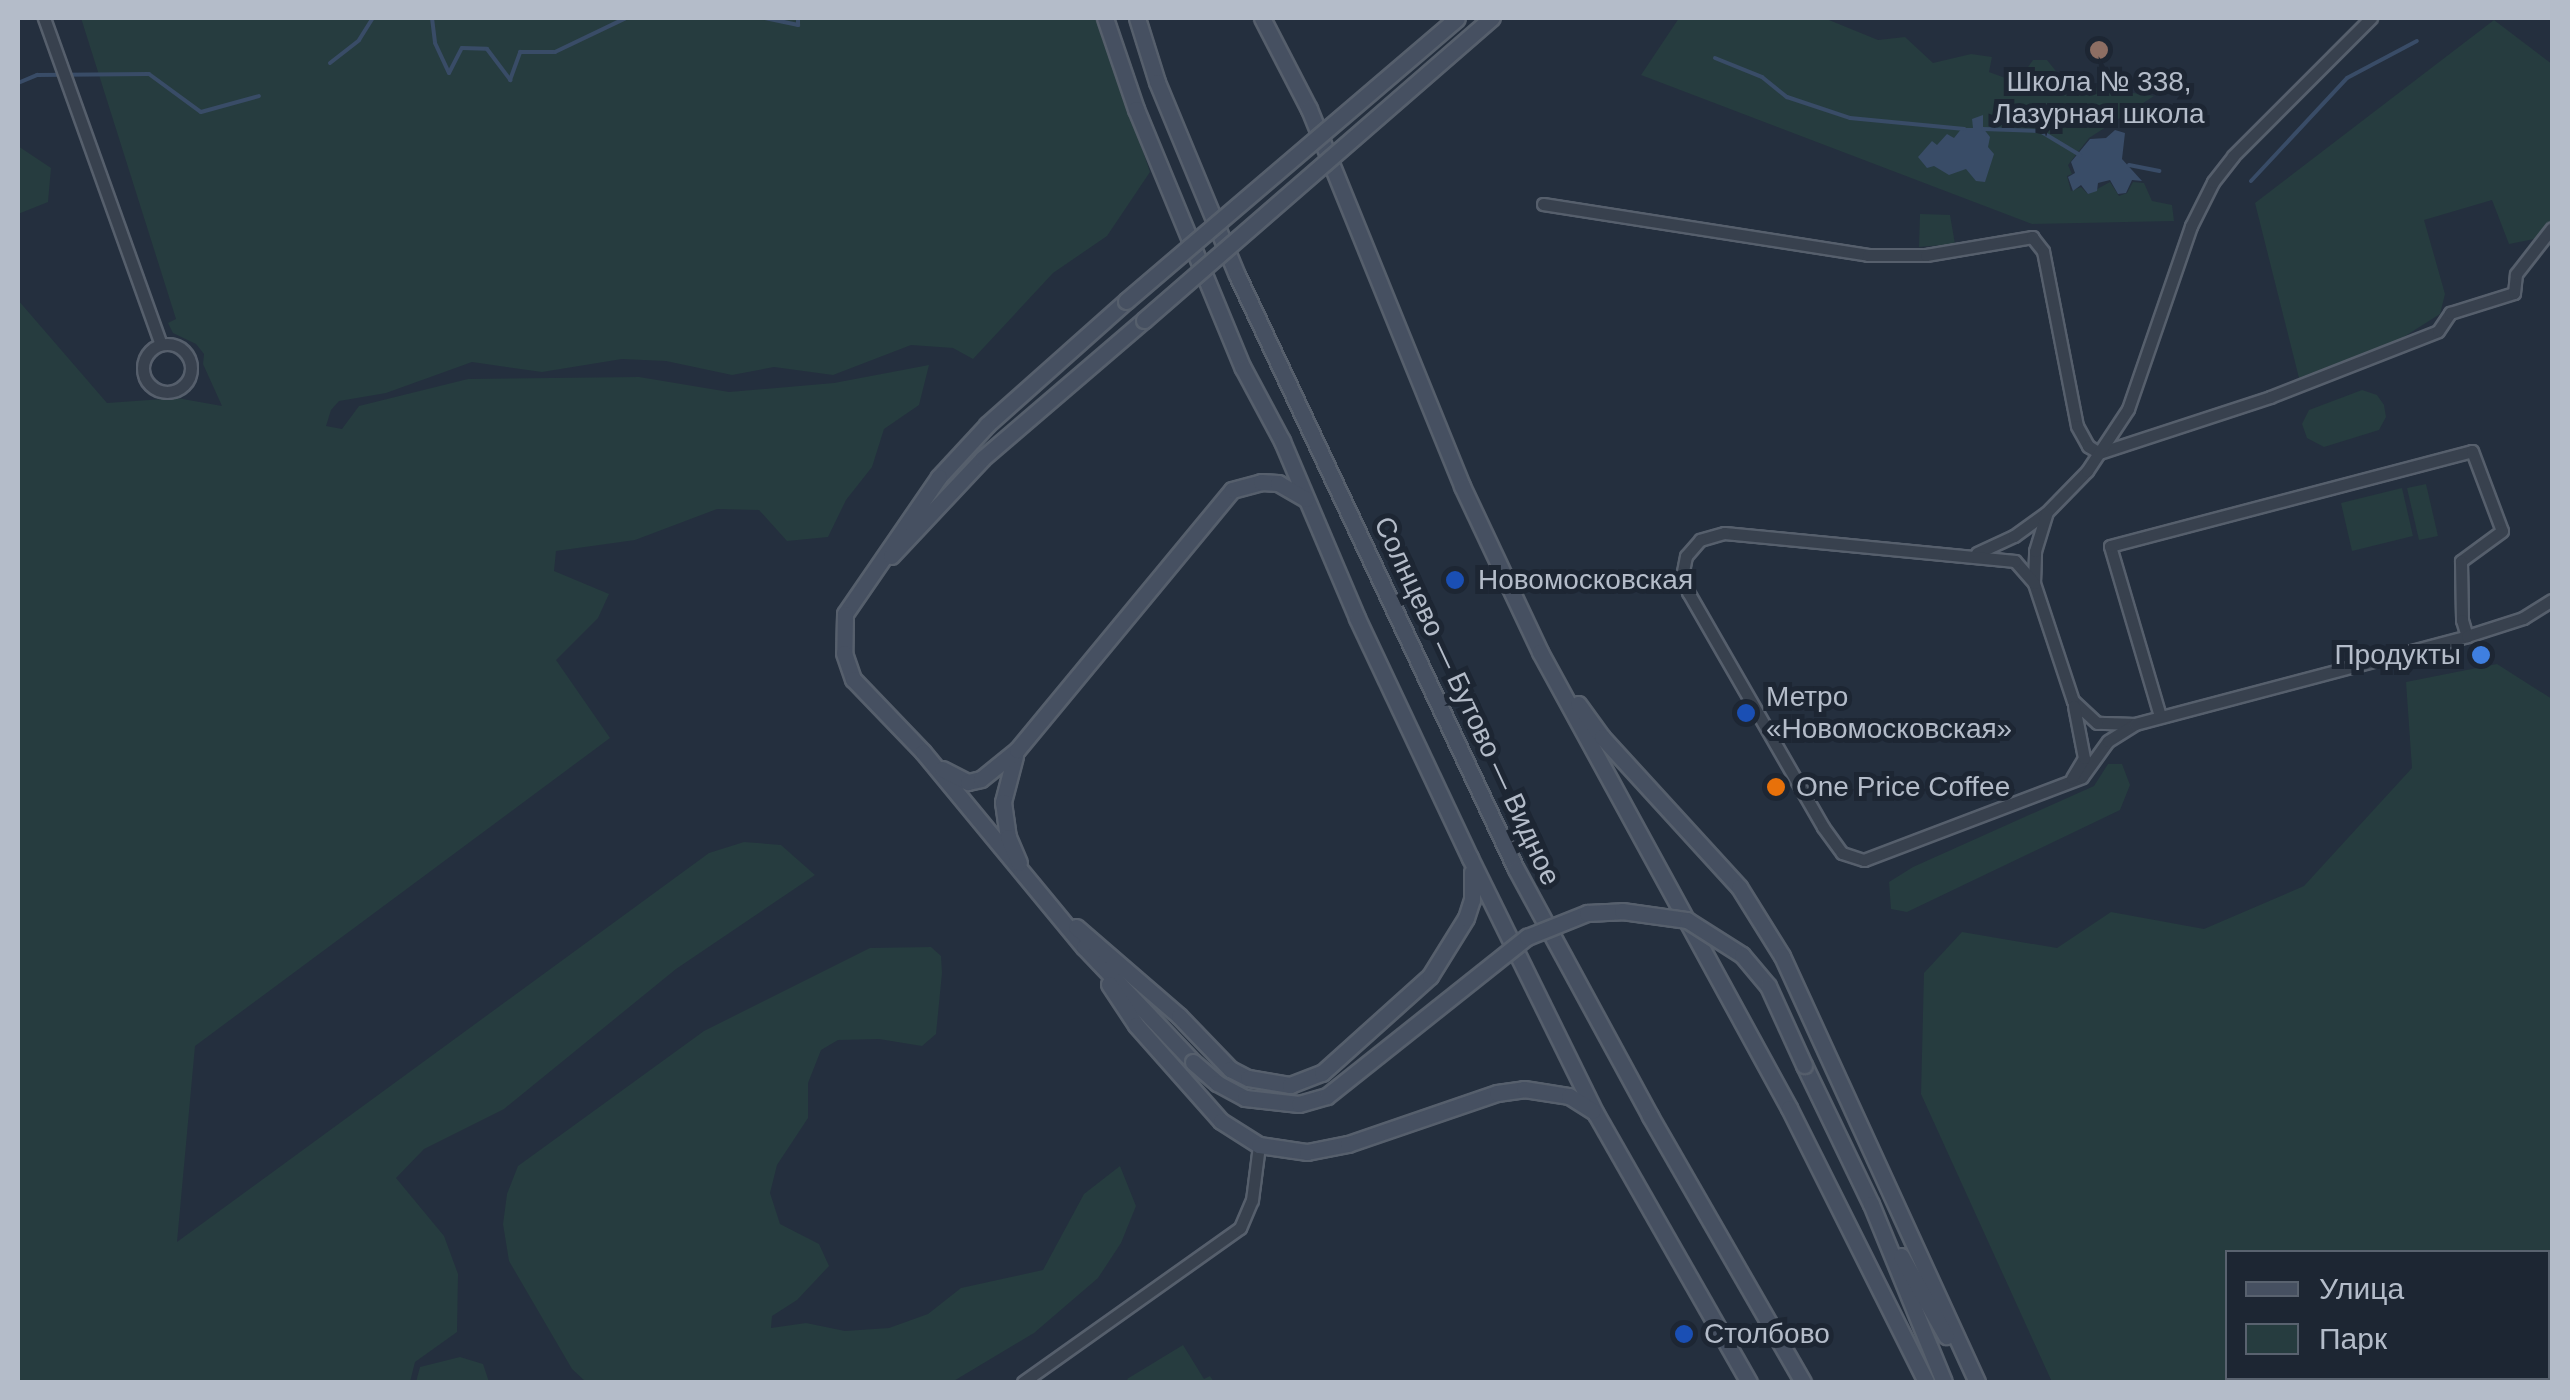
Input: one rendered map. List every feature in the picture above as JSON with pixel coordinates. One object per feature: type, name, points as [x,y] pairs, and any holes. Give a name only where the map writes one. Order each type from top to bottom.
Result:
[{"type":"main road","points":[[1105,18],[1136,110],[1243,368],[1310,503],[1356,618],[1596,1114],[1749,1382]]},
{"type":"main road","name":"Солнцево — Бутово — Видное","points":[[1136,18],[1158,82],[1237,274],[1516,870],[1650,1116],[1803,1382]]},
{"type":"main road","points":[[1262,18],[1308,109],[1462,486],[1540,652],[1789,1108],[1926,1382]]},
{"type":"main road","points":[[1456,18],[1126,302],[951,462],[845,614],[844,653],[853,678],[930,760],[1084,947],[1193,1062],[1217,1083],[1245,1098],[1300,1104],[1327,1096],[1527,936],[1587,913],[1622,911],[1687,920],[1742,955],[1768,986],[1871,1204],[1944,1382]]},
{"type":"main road","points":[[867,580],[983,458],[1492,18]]},
{"type":"main road","points":[[930,760],[968,782],[981,779],[1017,750],[1232,490],[1261,482],[1278,483],[1292,487],[1310,503]]},
{"type":"main road","points":[[1540,652],[1602,737],[1740,887],[1782,956],[1975,1382]]},
{"type":"main road","points":[[1017,750],[1002,802],[1004,819],[1026,881]]},
{"type":"main road","points":[[1041,898],[1179,1016],[1230,1069],[1248,1078],[1290,1085],[1322,1072],[1430,976],[1472,900],[1470,858]]},
{"type":"main road","points":[[1084,947],[1136,1025],[1221,1122],[1258,1146],[1307,1152],[1348,1144],[1497,1093],[1524,1089],[1570,1096],[1596,1114]]},
{"type":"main road","points":[[1871,1204],[1975,1382]]},
{"type":"street","points":[[44,18],[161,344]]},
{"type":"street","points":[[1974,555],[2014,536],[2046,513],[2099,453],[2128,410],[2191,226],[2214,182],[2234,156],[2371,18]]},
{"type":"street","points":[[1543,204],[1868,255],[1926,255],[2032,237],[2043,251],[2077,426],[2088,446],[2099,453]]},
{"type":"street","points":[[2099,453],[2270,396],[2438,332],[2450,313],[2514,292],[2518,272],[2552,228]]},
{"type":"street","points":[[161,344],[180,347],[190,359],[188,382],[176,391],[154,388],[144,376],[146,354],[161,344]]},
{"type":"street","points":[[2160,716],[2110,546],[2472,451],[2502,531],[2461,560],[2462,620],[2467,636]]},
{"type":"street","points":[[2046,513],[2035,551],[2034,583],[2073,701],[2084,758],[2077,773],[2061,788]]},
{"type":"street","points":[[2034,583],[2015,561],[1713,534],[1689,551],[1684,580],[1823,827],[1847,856],[1876,858],[2061,788],[2082,777],[2108,742],[2135,724],[2467,636],[2523,618],[2552,600]]},
{"type":"street","points":[[2073,701],[2097,723],[2135,724]]},
{"type":"street","points":[[1022,1382],[1240,1228],[1252,1200],[1258,1146]]},
{"type":"green space","points":[[81,18],[1098,18],[1150,172],[1107,236],[1053,273],[973,359],[953,348],[911,345],[833,375],[774,367],[732,375],[666,361],[622,359],[542,372],[472,362],[386,393],[339,401],[331,410],[326,426],[342,429],[359,406],[468,379],[639,377],[729,392],[834,383],[929,365],[919,405],[884,429],[872,467],[846,500],[828,537],[787,541],[759,510],[717,509],[635,540],[556,551],[554,571],[609,594],[598,618],[556,660],[610,738],[195,1046],[177,1242],[709,853],[744,842],[781,845],[815,875],[676,969],[504,1109],[424,1149],[396,1178],[444,1236],[458,1274],[457,1332],[415,1362],[410,1382],[18,1382],[18,300],[107,403],[177,398],[222,406],[203,364],[204,354],[196,344],[173,333],[168,323],[176,319]]},
{"type":"green space","points":[[1679,18],[1824,18],[1878,40],[1905,37],[1933,63],[1971,54],[1992,57],[1989,72],[2008,79],[2021,77],[2033,60],[2047,60],[2059,75],[2072,72],[2078,85],[2154,96],[2089,138],[2068,165],[2072,174],[2067,176],[2071,191],[2081,187],[2088,194],[2110,182],[2119,196],[2127,193],[2133,182],[2144,183],[2152,201],[2172,205],[2174,221],[2032,224],[1641,75]]},
{"type":"green space","points":[[2494,20],[2552,64],[2552,220],[2534,239],[2509,244],[2492,200],[2424,220],[2445,294],[2440,314],[2402,338],[2299,378],[2255,203]]},
{"type":"green space","points":[[18,146],[51,168],[48,202],[18,214]]},
{"type":"green space","points":[[1920,214],[1950,215],[1955,244],[1919,247]]},
{"type":"green space","points":[[2362,390],[2377,395],[2384,405],[2386,417],[2379,430],[2324,447],[2307,438],[2302,424],[2309,410]]},
{"type":"green space","points":[[2426,484],[2438,536],[2419,540],[2407,488]]},
{"type":"green space","points":[[2402,488],[2413,536],[2352,551],[2341,503]]},
{"type":"green space","points":[[2497,664],[2552,699],[2552,1382],[2052,1382],[1921,1094],[1924,973],[1962,932],[2057,948],[2111,912],[2204,929],[2304,886],[2412,768],[2406,682]]},
{"type":"green space","points":[[2108,764],[2122,764],[2130,785],[2120,810],[1907,912],[1891,909],[1889,882],[1913,867],[2094,786]]},
{"type":"green space","points":[[931,947],[941,956],[942,973],[936,1034],[922,1046],[879,1039],[838,1040],[821,1050],[808,1083],[808,1118],[777,1165],[770,1193],[780,1224],[819,1244],[829,1266],[797,1300],[772,1316],[771,1328],[806,1323],[845,1331],[889,1328],[928,1314],[961,1288],[1043,1270],[1084,1194],[1120,1166],[1136,1206],[1121,1243],[1098,1278],[1034,1333],[952,1382],[586,1382],[572,1369],[509,1261],[503,1224],[507,1194],[518,1166],[704,1031],[870,948]]},
{"type":"green space","points":[[1183,1345],[1204,1379],[1210,1376],[1214,1382],[1127,1379]]},
{"type":"green space","points":[[460,1357],[483,1364],[489,1382],[416,1382],[420,1367]]},
{"type":"water","points":[[1983,115],[1983,128],[1990,137],[1988,147],[1994,154],[1985,182],[1976,181],[1966,169],[1949,175],[1934,166],[1927,168],[1918,157],[1932,141],[1937,145],[1947,134],[1954,138],[1962,128],[1973,128],[1972,119]]},
{"type":"water","points":[[2115,130],[2125,133],[2122,159],[2142,181],[2132,180],[2126,193],[2118,194],[2110,180],[2098,183],[2097,191],[2088,194],[2081,185],[2073,191],[2068,177],[2075,173],[2071,162],[2090,139],[2106,138]]},
{"type":"waterway","points":[[330,63],[359,40],[373,18]]},
{"type":"waterway","points":[[432,18],[435,43],[449,73],[462,48],[487,49],[510,80],[520,52],[555,52],[626,18]]},
{"type":"waterway","points":[[765,18],[798,25],[798,18]]},
{"type":"waterway","points":[[2251,181],[2347,78],[2417,41]]},
{"type":"waterway","points":[[1715,58],[1762,77],[1787,97],[1850,118],[1964,129]]},
{"type":"waterway","points":[[18,83],[37,75],[149,74],[201,112],[259,96]]},
{"type":"waterway","points":[[1983,129],[2040,131],[2080,155]]},
{"type":"waterway","points":[[2129,165],[2159,171]]},
{"type":"place","name":"Школа № 338, Лазурная школа","points":[[2099,50]]},
{"type":"place","name":"Новомосковская","points":[[1455,580]]},
{"type":"place","name":"Продукты","points":[[2481,655]]},
{"type":"place","name":"Метро «Новомосковская»","points":[[1746,713]]},
{"type":"place","name":"One Price Coffee","points":[[1776,787]]},
{"type":"place","name":"Столбово","points":[[1684,1334]]}]
